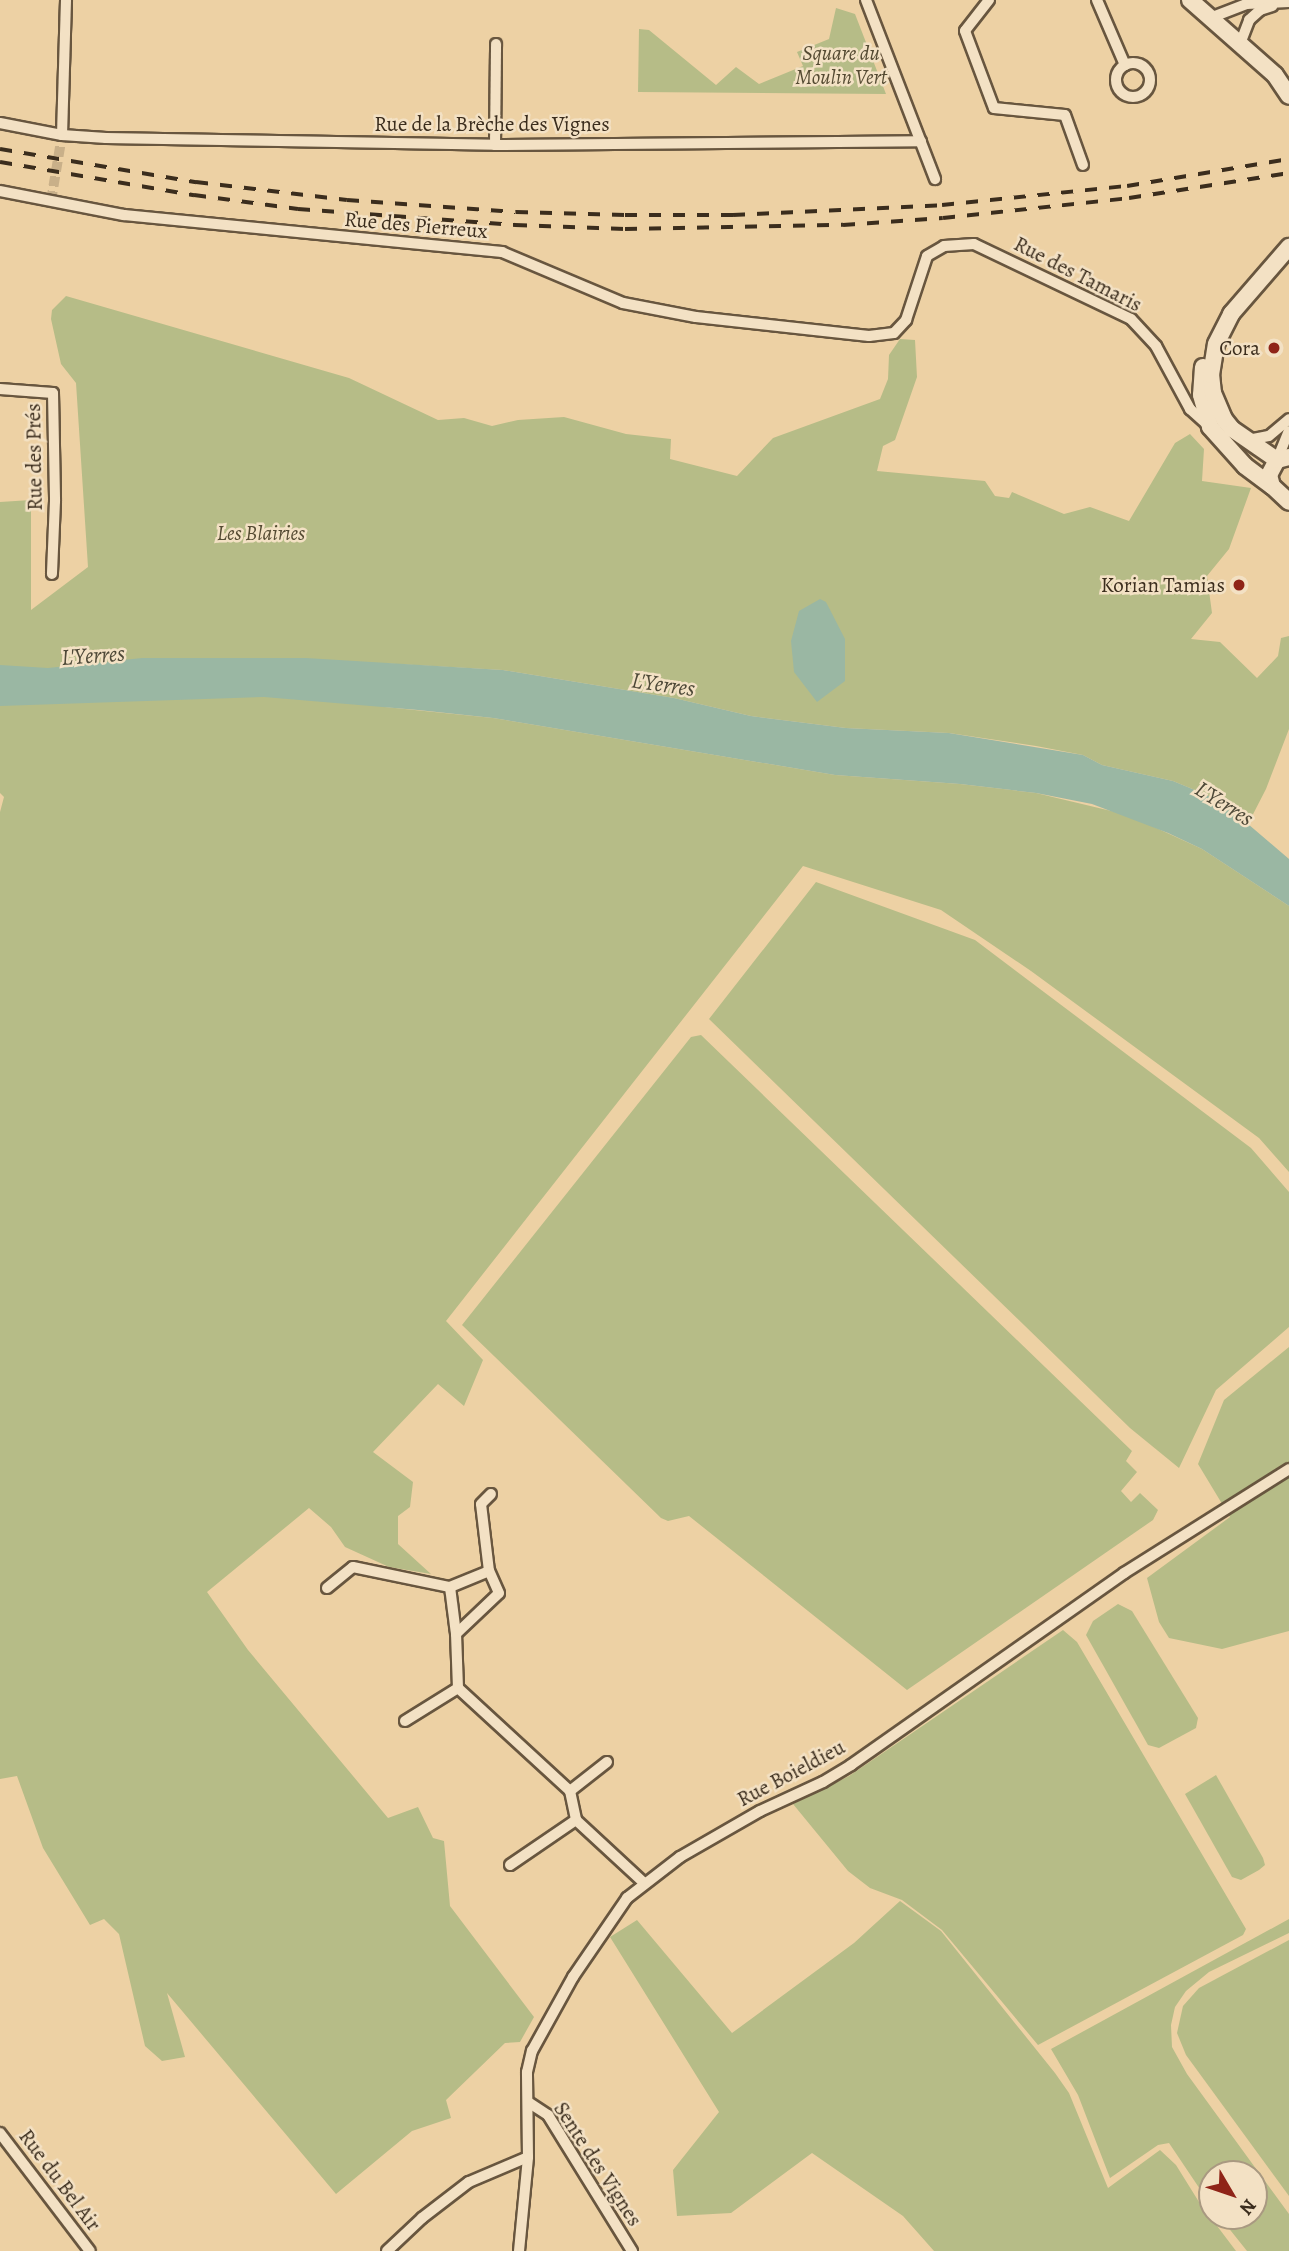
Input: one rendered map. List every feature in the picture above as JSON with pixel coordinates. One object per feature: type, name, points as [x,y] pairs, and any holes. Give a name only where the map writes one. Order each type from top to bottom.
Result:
[{"type":"main road","points":[[1190,0],[1275,75],[1289,96]]},
{"type":"main road","points":[[1289,247],[1229,309],[1217,327],[1205,359],[1201,395],[1210,427],[1238,459],[1289,502]]},
{"type":"main road","points":[[1245,294],[1222,329],[1212,358],[1213,393],[1224,419],[1248,440],[1283,459],[1269,475],[1272,486]]},
{"type":"street","points":[[62,135],[66,0]]},
{"type":"street","points":[[866,0],[935,179]]},
{"type":"street","points":[[989,0],[965,31],[993,108],[1065,115],[1083,165]]},
{"type":"street","points":[[1097,0],[1125,65]]},
{"type":"street","points":[[1210,18],[1233,7],[1289,2]]},
{"type":"street","points":[[1245,27],[1260,10],[1289,2]]},
{"type":"street","points":[[1233,7],[1244,18],[1245,27],[1240,44]]},
{"type":"street","points":[[495,145],[496,44]]},
{"type":"street","name":"Rue de la Brèche des Vignes","points":[[0,123],[62,135],[495,145],[920,141]]},
{"type":"street","name":"Rue des Pierreux","points":[[0,191],[124,215],[502,252],[593,293],[634,305],[696,317],[869,336],[894,333],[906,320],[927,256],[944,246],[974,244]]},
{"type":"street","name":"Rue des Tamaris","points":[[974,244],[1131,319],[1156,346],[1190,409],[1210,427]]},
{"type":"street","points":[[1177,384],[1192,392],[1198,388],[1202,378]]},
{"type":"street","name":"Rue des Prés","points":[[0,389],[53,393],[55,501],[52,574]]},
{"type":"street","points":[[1248,440],[1269,436],[1289,419]]},
{"type":"street","points":[[1283,459],[1289,431]]},
{"type":"street","name":"Rue Boieldieu","points":[[519,2251],[528,2157],[527,2072],[543,2029],[616,1912],[644,1883],[680,1857],[748,1818],[851,1765],[1158,1550],[1289,1469]]},
{"type":"street","points":[[456,1634],[499,1592],[489,1571],[481,1504],[491,1494]]},
{"type":"street","points":[[327,1588],[353,1567],[450,1587],[489,1571]]},
{"type":"street","points":[[450,1587],[456,1634],[458,1688],[570,1791],[576,1820],[644,1883]]},
{"type":"street","points":[[405,1721],[458,1688]]},
{"type":"street","points":[[570,1791],[607,1762]]},
{"type":"street","points":[[510,1865],[576,1820]]},
{"type":"street","name":"Sente des Vignes","points":[[528,2102],[548,2115],[632,2251]]},
{"type":"street","name":"Rue du Bel Air","points":[[0,2133],[90,2251]]},
{"type":"street","points":[[387,2251],[440,2203],[469,2182],[528,2157]]},
{"type":"green space","name":"Square du Moulin Vert","points":[[836,8],[855,14],[886,94],[638,92],[639,29],[649,30],[716,85],[736,67],[759,84],[803,66],[797,52],[829,39]]},
{"type":"green space","name":"Les Blairies","points":[[66,296],[349,378],[438,420],[464,418],[492,426],[518,420],[564,417],[626,434],[671,439],[670,459],[737,476],[773,438],[880,399],[888,379],[889,355],[900,339],[915,340],[917,377],[895,440],[883,446],[877,471],[985,481],[995,496],[1009,498],[1012,492],[1064,514],[1090,507],[1129,521],[1175,443],[1190,434],[1204,449],[1202,481],[1251,488],[1229,549],[1207,576],[1212,613],[1191,639],[1220,642],[1257,678],[1278,656],[1281,638],[1289,636],[1289,729],[1266,789],[1248,824],[1207,795],[1173,781],[1102,765],[1083,755],[1036,746],[949,733],[846,728],[751,716],[674,698],[503,670],[379,663],[385,707],[493,718],[835,775],[960,784],[1036,793],[1128,815],[1202,849],[1289,906],[1289,1172],[1259,1138],[1031,971],[941,910],[803,866],[446,1321],[483,1360],[464,1406],[438,1384],[373,1452],[413,1482],[410,1507],[398,1516],[398,1544],[431,1574],[389,1567],[345,1547],[331,1527],[309,1508],[207,1592],[248,1650],[388,1818],[418,1807],[433,1838],[444,1841],[450,1906],[534,2017],[520,2042],[505,2043],[446,2100],[451,2118],[412,2131],[336,2194],[167,1993],[185,2057],[162,2061],[145,2046],[119,1934],[104,1919],[90,1925],[43,1848],[17,1776],[0,1779],[0,812],[4,797],[0,793],[0,502],[31,500],[31,610],[88,567],[76,383],[61,364],[51,319],[52,310]]},
{"type":"green space","points":[[816,882],[975,940],[1251,1148],[1289,1192],[1289,1327],[1216,1390],[1179,1468],[1130,1428],[709,1019]]},
{"type":"green space","points":[[701,1035],[1132,1451],[1126,1461],[1137,1472],[1121,1491],[1131,1502],[1140,1493],[1158,1510],[1153,1520],[907,1690],[689,1516],[668,1521],[661,1518],[462,1325],[691,1037]]},
{"type":"green space","points":[[1289,1347],[1289,1631],[1222,1649],[1169,1638],[1159,1622],[1147,1578],[1230,1517],[1198,1464],[1224,1400]]},
{"type":"green space","points":[[1118,1604],[1132,1611],[1198,1718],[1196,1728],[1159,1748],[1148,1745],[1086,1635],[1093,1621]]},
{"type":"green space","points":[[1063,1630],[1077,1642],[1246,1929],[1243,1935],[1038,2045],[942,1930],[902,1900],[870,1888],[848,1871],[793,1804],[849,1776]]},
{"type":"green space","points":[[1216,1775],[1265,1865],[1241,1880],[1232,1877],[1185,1794]]},
{"type":"green space","points":[[900,1901],[941,1931],[1069,2093],[1108,2188],[1160,2150],[1176,2165],[1198,2200],[1198,2230],[1220,2230],[1236,2251],[934,2251],[903,2216],[812,2153],[731,2213],[677,2216],[673,2170],[719,2112],[610,1937],[637,1920],[732,2033],[854,1943]]},
{"type":"green space","points":[[1289,1919],[1289,1933],[1209,1972],[1186,1991],[1175,2007],[1171,2025],[1172,2047],[1187,2074],[1250,2160],[1198,2160],[1198,2186],[1169,2143],[1158,2145],[1110,2178],[1078,2095],[1051,2049]]},
{"type":"green space","points":[[1289,1940],[1289,2196],[1268,2167],[1268,2160],[1263,2160],[1186,2055],[1177,2033],[1183,2006],[1199,1988]]},
{"type":"green space","points":[[1268,2185],[1289,2214],[1289,2251],[1247,2251],[1230,2230],[1268,2230]]},
{"type":"shaded area","points":[[820,599],[826,602],[845,639],[845,681],[817,702],[794,672],[791,641],[799,611]]},
{"type":"shaded area","points":[[142,658],[306,658],[503,670],[674,698],[751,716],[846,728],[949,733],[1083,755],[1102,765],[1173,781],[1207,795],[1248,824],[1289,859],[1289,906],[1202,849],[1168,833],[1092,804],[1036,793],[960,784],[835,775],[493,718],[264,697],[0,706],[0,665],[48,668]]},
{"type":"tunnel","points":[[51,201],[62,135]]},
{"type":"railway","points":[[0,149],[196,182],[347,200],[516,212],[625,215],[733,215],[942,205],[1127,186],[1289,159]]},
{"type":"railway","points":[[0,162],[194,195],[298,209],[515,225],[625,229],[843,225],[943,218],[1129,198],[1289,173]]},
{"type":"place","name":"Cora","points":[[1274,348]]},
{"type":"place","name":"Korian Tamias","points":[[1239,585]]},
{"type":"water label","name":"L'Yerres","points":[[93,656]]},
{"type":"water label","name":"L'Yerres","points":[[663,685]]},
{"type":"water label","name":"L'Yerres","points":[[1224,804]]}]
